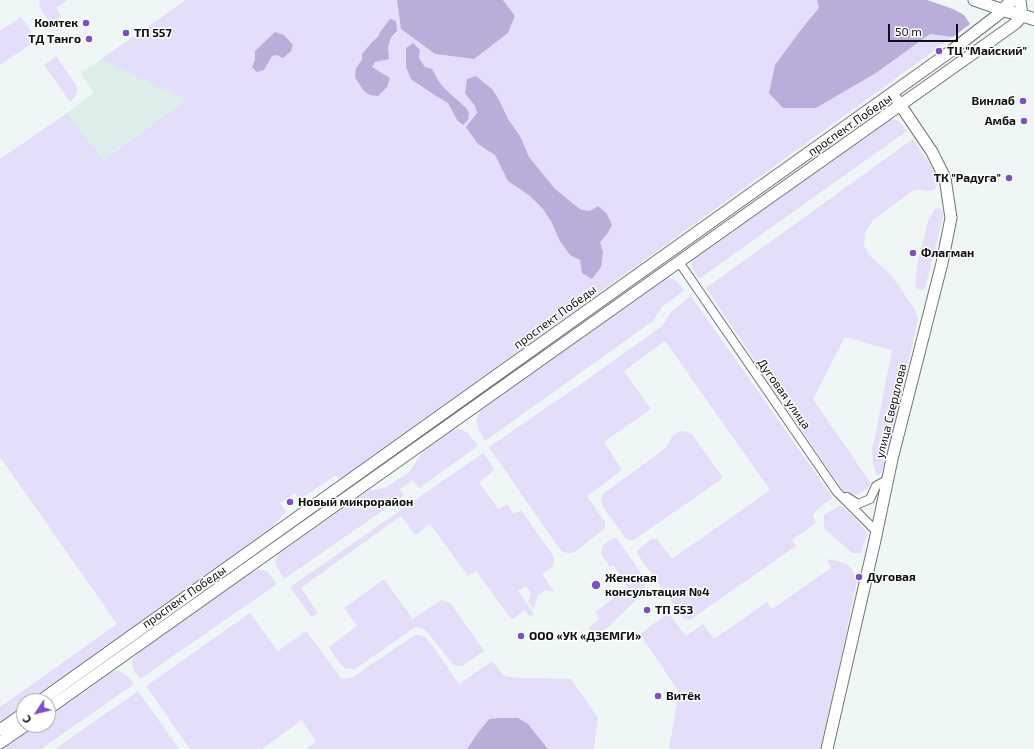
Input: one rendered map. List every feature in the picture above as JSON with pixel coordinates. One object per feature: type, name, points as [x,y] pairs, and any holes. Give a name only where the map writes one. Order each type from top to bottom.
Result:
[{"type":"main road","points":[[974,0],[1028,17]]},
{"type":"main road","points":[[1003,10],[1012,0]]},
{"type":"main road","points":[[1020,0],[1028,17]]},
{"type":"main road","name":"проспект Победы","points":[[51,693],[892,93],[1003,10]]},
{"type":"main road","name":"проспект Победы","points":[[56,703],[1016,23],[1028,17]]},
{"type":"main road","name":"улица Свердлова","points":[[827,749],[877,532],[887,480],[942,263],[951,218],[945,178],[932,152],[892,93]]},
{"type":"main road","points":[[671,251],[679,262]]},
{"type":"main road","points":[[454,405],[462,416]]},
{"type":"main road","points":[[256,547],[263,557]]},
{"type":"main road","points":[[114,648],[120,658]]},
{"type":"main road","points":[[0,730],[16,719]]},
{"type":"main road","points":[[0,743],[16,732]]},
{"type":"street","name":"Дуговая улица","points":[[679,262],[837,492],[877,532]]},
{"type":"street","points":[[837,492],[858,504],[870,499],[876,486],[887,480]]},
{"type":"shaded area","points":[[40,0],[68,0],[56,8],[61,16],[54,21],[48,21],[40,8]]},
{"type":"shaded area","points":[[186,0],[397,0],[401,29],[435,54],[473,59],[508,33],[515,16],[503,0],[817,0],[819,8],[775,65],[783,108],[816,108],[876,73],[930,34],[953,37],[340,480],[336,475],[299,500],[295,493],[280,503],[286,512],[264,535],[41,693],[20,693],[117,624],[0,457],[0,159],[67,113],[103,160],[186,100],[101,59]]},
{"type":"shaded area","points":[[397,0],[503,0],[515,16],[508,33],[474,59],[435,54],[401,29]]},
{"type":"shaded area","points":[[817,0],[927,0],[953,9],[964,15],[970,24],[953,37],[930,34],[876,73],[816,108],[783,108],[769,93],[775,65],[819,8]]},
{"type":"shaded area","points":[[21,17],[37,40],[0,65],[0,31]]},
{"type":"shaded area","points":[[390,19],[396,21],[397,31],[391,37],[388,47],[389,59],[375,62],[372,67],[390,78],[387,87],[378,96],[370,95],[363,90],[355,77],[356,68],[362,60],[362,54],[378,37]]},
{"type":"shaded area","points":[[275,32],[284,35],[293,45],[291,51],[283,58],[277,55],[272,56],[264,70],[257,72],[252,67],[255,60],[255,51]]},
{"type":"shaded area","points":[[413,43],[420,50],[419,58],[425,67],[432,69],[444,88],[466,108],[469,113],[468,120],[463,125],[457,120],[448,103],[411,79],[406,67],[406,48]]},
{"type":"shaded area","points":[[56,56],[76,85],[76,95],[70,102],[44,65]]},
{"type":"shaded area","points":[[101,59],[186,100],[102,160],[67,113],[94,93],[81,73]]},
{"type":"shaded area","points":[[476,76],[492,89],[508,119],[520,136],[529,157],[555,189],[581,210],[590,211],[598,206],[607,214],[612,225],[600,242],[603,252],[601,267],[592,279],[582,273],[580,260],[570,255],[560,241],[551,221],[543,209],[529,195],[508,181],[495,155],[478,144],[466,127],[477,113],[475,106],[465,93],[467,79]]},
{"type":"shaded area","points":[[892,119],[901,123],[907,131],[699,279],[692,267],[692,261],[695,255],[882,123]]},
{"type":"shaded area","points":[[913,139],[939,178],[937,185],[934,190],[927,191],[918,189],[911,192],[873,220],[865,233],[864,245],[869,255],[891,275],[914,308],[918,319],[885,466],[880,474],[877,475],[875,471],[872,448],[892,350],[845,337],[813,399],[870,482],[869,487],[853,496],[845,494],[706,288]]},
{"type":"shaded area","points":[[936,208],[943,211],[943,217],[925,288],[920,290],[916,288],[915,283],[917,266],[928,221]]},
{"type":"shaded area","points":[[667,278],[675,280],[685,290],[662,307],[653,321],[485,441],[476,421],[480,411],[656,283]]},
{"type":"shaded area","points":[[691,296],[833,498],[820,507],[813,515],[816,523],[792,540],[796,546],[690,620],[684,619],[638,555],[638,550],[652,538],[653,540],[656,538],[672,559],[770,490],[665,341],[624,371],[651,409],[604,442],[622,470],[587,496],[605,522],[605,528],[573,553],[563,552],[558,547],[489,447],[661,327],[672,311]]},
{"type":"shaded area","points":[[459,429],[468,433],[478,446],[419,488],[413,480],[400,489],[404,496],[284,579],[275,562],[278,554],[368,491],[385,488],[409,472],[427,447],[449,432]]},
{"type":"shaded area","points":[[681,431],[688,432],[693,435],[723,478],[634,540],[625,538],[603,507],[601,500],[604,493],[666,448],[673,435]]},
{"type":"shaded area","points":[[483,453],[495,470],[479,482],[498,509],[507,504],[514,514],[521,510],[554,557],[552,567],[542,574],[555,592],[546,590],[538,595],[534,609],[528,602],[531,593],[526,586],[518,591],[534,614],[530,617],[525,610],[512,620],[476,571],[468,576],[430,524],[415,535],[401,516],[301,588],[318,613],[311,617],[290,587]]},
{"type":"shaded area","points":[[840,505],[855,518],[867,533],[861,553],[852,553],[824,528],[824,515]]},
{"type":"shaded area","points":[[615,538],[618,540],[645,579],[644,591],[596,639],[589,628],[599,619],[595,612],[628,588],[613,565],[610,567],[601,553],[604,544]]},
{"type":"shaded area","points":[[826,559],[847,564],[853,571],[857,580],[820,749],[669,749],[679,692],[640,634],[668,613],[686,636],[703,624],[714,639],[767,602],[772,609],[831,568]]},
{"type":"shaded area","points":[[258,570],[268,572],[277,584],[140,679],[133,669],[132,662],[142,649],[248,574]]},
{"type":"shaded area","points":[[384,579],[413,619],[441,600],[451,604],[484,651],[462,666],[453,665],[429,634],[424,629],[418,627],[414,628],[355,669],[346,669],[340,664],[329,647],[357,626],[344,608]]},
{"type":"shaded area","points":[[250,613],[278,651],[306,631],[341,678],[345,679],[353,677],[415,635],[421,635],[426,638],[434,648],[459,684],[492,661],[504,676],[519,678],[571,679],[598,718],[594,749],[548,749],[528,724],[489,719],[467,749],[305,749],[316,742],[302,720],[262,749],[190,749],[146,686]]},
{"type":"shaded area","points":[[118,671],[128,676],[134,684],[41,749],[1,749],[24,733],[56,733],[56,710],[108,673]]},
{"type":"shaded area","points":[[138,691],[179,749],[55,749]]},
{"type":"shaded area","points":[[16,696],[16,711],[0,722],[0,707]]},
{"type":"shaded area","points":[[518,718],[528,724],[548,749],[467,749],[489,719]]},
{"type":"place","name":"Комтек","points":[[86,23]]},
{"type":"place","name":"ТП 557","points":[[126,33]]},
{"type":"place","name":"ТД Танго","points":[[89,39]]},
{"type":"place","name":"ТЦ \"Майский\"","points":[[939,51]]},
{"type":"place","name":"Винлаб","points":[[1023,101]]},
{"type":"place","name":"Амба","points":[[1024,121]]},
{"type":"place","name":"ТК \"Радуга\"","points":[[1009,178]]},
{"type":"place","name":"Флагман","points":[[913,253]]},
{"type":"place","name":"Новый микрорайон","points":[[290,502]]},
{"type":"place","name":"Дуговая","points":[[859,577]]},
{"type":"place","name":"Женская консультация №4","points":[[596,585]]},
{"type":"place","name":"ТП 553","points":[[647,610]]},
{"type":"place","name":"ООО «УК «ДЗЕМГИ»","points":[[521,636]]},
{"type":"place","name":"Витёк","points":[[658,696]]}]
